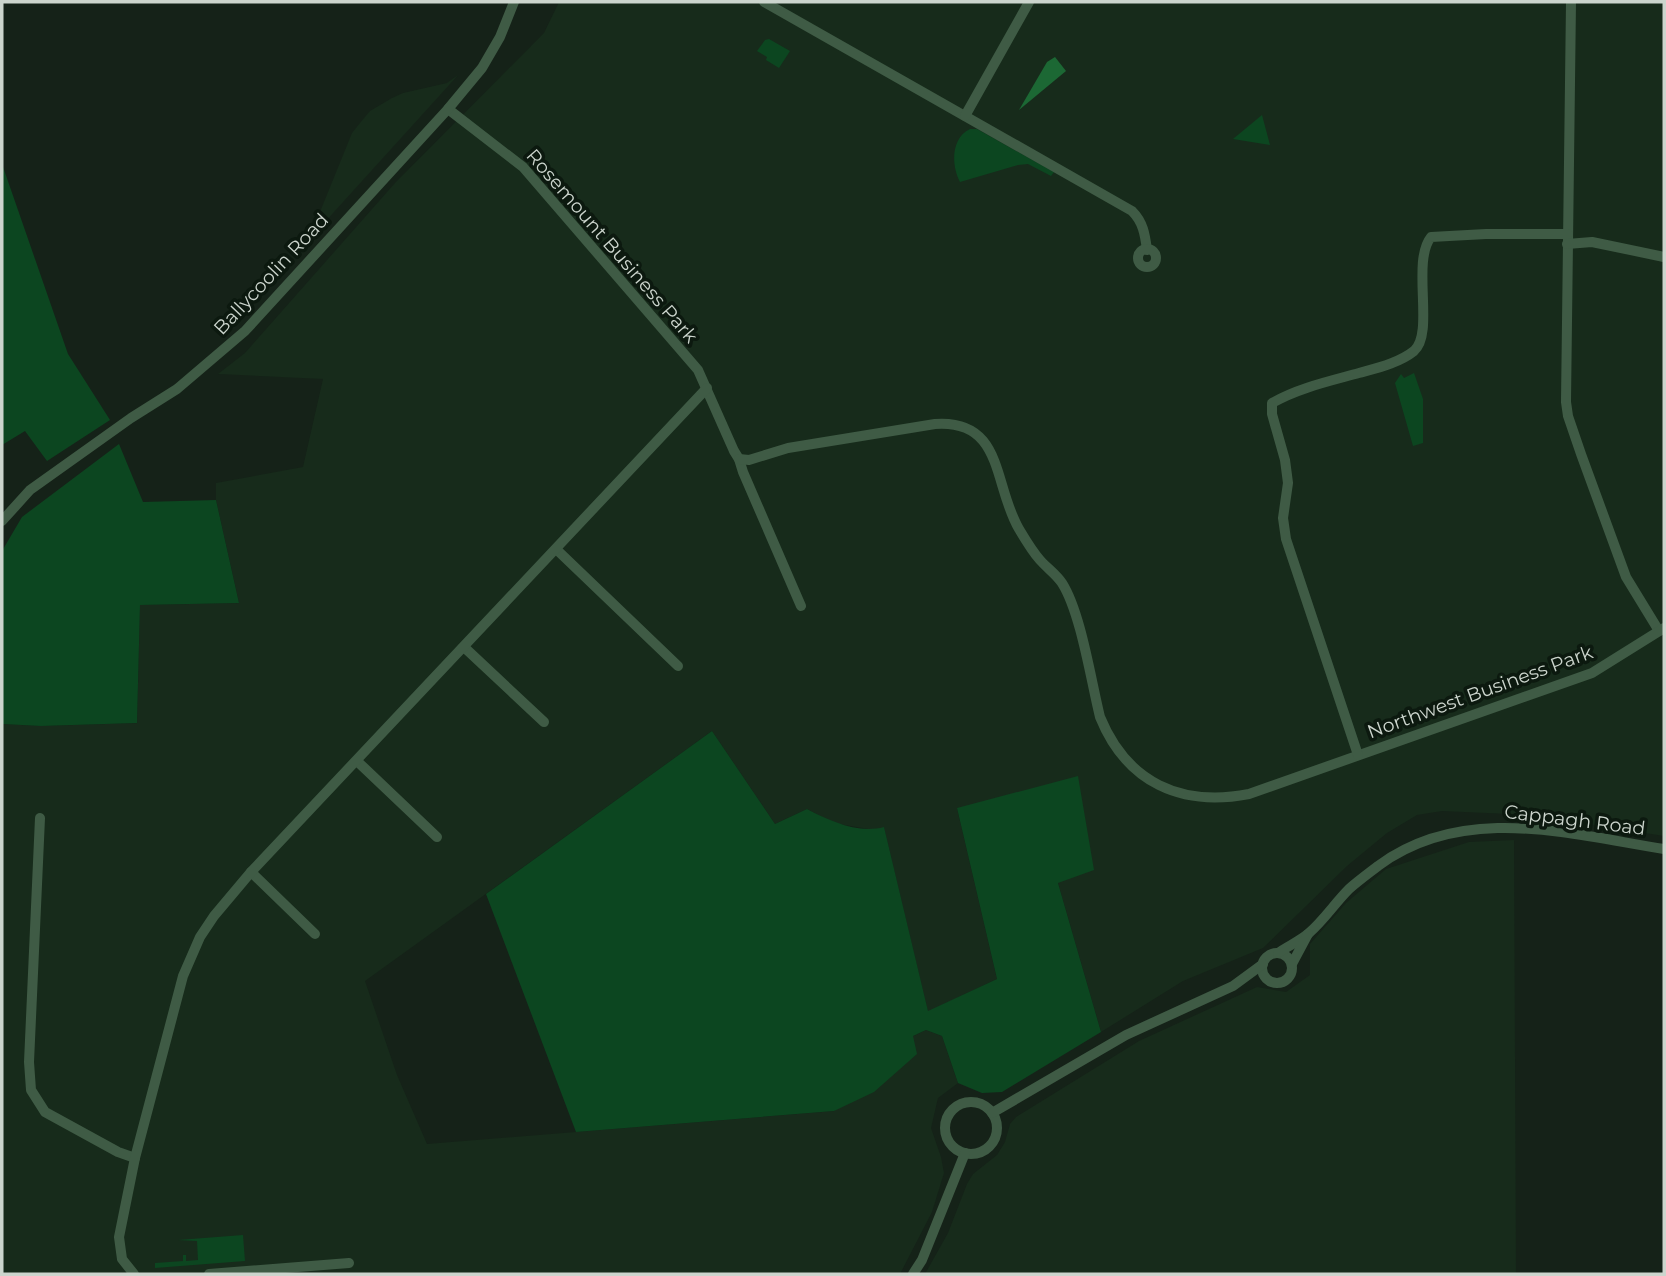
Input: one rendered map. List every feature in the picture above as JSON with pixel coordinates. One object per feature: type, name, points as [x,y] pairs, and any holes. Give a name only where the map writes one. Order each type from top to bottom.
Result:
[{"type":"street","name":"Ballycoolin Road","points":[[2,521],[30,490],[131,418],[177,389],[245,331],[448,109],[482,68],[493,52],[514,2]]},
{"type":"street","points":[[764,2],[1132,211],[1144,230],[1147,250]]},
{"type":"street","points":[[965,116],[1029,2]]},
{"type":"street","points":[[1571,2],[1567,239],[1568,416],[1626,577],[1662,629]]},
{"type":"street","name":"Rosemount Business Park","points":[[448,109],[523,167],[698,370],[740,460],[801,606]]},
{"type":"street","name":"Northwest Business Park","points":[[1567,239],[1475,234],[1431,237],[1424,248],[1422,330],[1417,348],[1406,357],[1323,383],[1272,403],[1272,414],[1285,460],[1288,483],[1283,518],[1286,539],[1358,755],[1592,673],[1662,629]]},
{"type":"street","points":[[1567,239],[1664,257]]},
{"type":"street","points":[[134,1274],[122,1259],[119,1237],[135,1158],[183,976],[192,954],[214,916],[251,872],[465,648],[706,388]]},
{"type":"street","points":[[740,460],[749,460],[788,448],[935,424],[962,426],[975,432],[992,454],[1007,506],[1019,529],[1038,558],[1062,584],[1072,605],[1100,717],[1119,752],[1139,773],[1163,788],[1193,797],[1213,799],[1250,794],[1358,755]]},
{"type":"street","points":[[556,549],[678,666]]},
{"type":"street","points":[[465,648],[544,722]]},
{"type":"street","points":[[357,761],[437,837]]},
{"type":"street","points":[[40,818],[29,1062],[31,1090],[45,1112],[118,1152],[135,1158]]},
{"type":"street","name":"Cappagh Road","points":[[992,1113],[1126,1035],[1233,986],[1263,964],[1268,956],[1278,953],[1308,934],[1349,890],[1380,864],[1437,836],[1471,829],[1503,827],[1664,849]]},
{"type":"street","points":[[251,872],[315,934]]},
{"type":"street","name":"Cappagh Road","points":[[1233,986],[1268,980],[1278,984],[1287,980],[1308,934]]},
{"type":"street","points":[[1278,953],[1287,957],[1292,964]]},
{"type":"street","points":[[1263,964],[1263,973],[1268,980]]},
{"type":"street","points":[[966,1102],[982,1104],[992,1113],[997,1130],[995,1139],[982,1151],[965,1153],[948,1142],[945,1134],[947,1116],[957,1105],[966,1102]]},
{"type":"street","points":[[913,1274],[922,1260],[965,1153]]},
{"type":"street","points":[[209,1274],[349,1263]]},
{"type":"shaded area","points":[[559,2],[1664,2],[1664,836],[1532,815],[1442,811],[1417,815],[1387,833],[1347,866],[1263,948],[1183,981],[1101,1032],[1058,883],[957,808],[997,979],[928,1012],[884,828],[874,830],[833,823],[807,809],[775,824],[712,731],[365,981],[397,1075],[427,1144],[834,1111],[913,1036],[926,1030],[942,1036],[958,1083],[938,1098],[931,1128],[944,1173],[932,1212],[900,1274],[2,1274],[2,724],[41,726],[137,723],[140,605],[239,603],[216,500],[216,483],[303,467],[323,379],[218,374],[245,353],[395,183],[544,33]]},
{"type":"shaded area","points":[[769,39],[790,51],[779,68],[757,51],[765,40]]},
{"type":"shaded area","points":[[1055,57],[1066,71],[1019,110],[1047,62]]},
{"type":"shaded area","points":[[458,75],[314,234],[313,229],[352,133],[370,111],[403,93],[447,83]]},
{"type":"shaded area","points":[[1262,115],[1270,145],[1233,139]]},
{"type":"shaded area","points":[[970,129],[977,129],[1054,172],[1051,176],[1028,164],[1018,165],[960,182],[955,168],[954,152],[959,139]]},
{"type":"shaded area","points":[[2,164],[68,354],[110,420],[47,461],[25,431],[2,445]]},
{"type":"shaded area","points":[[1414,373],[1423,399],[1423,443],[1413,446],[1395,383],[1401,374],[1404,378]]},
{"type":"shaded area","points":[[119,444],[143,502],[216,500],[239,603],[140,605],[137,723],[41,726],[2,724],[2,551],[22,517]]},
{"type":"shaded area","points":[[712,731],[775,824],[807,809],[854,828],[884,827],[928,1011],[997,979],[957,808],[1078,776],[1094,870],[1058,883],[1101,1032],[1002,1092],[982,1093],[958,1083],[942,1036],[926,1030],[913,1036],[917,1054],[874,1092],[834,1111],[576,1132],[486,894]]},
{"type":"shaded area","points":[[1514,840],[1516,1274],[925,1274],[948,1233],[967,1184],[973,1174],[997,1155],[1005,1142],[1010,1124],[1016,1117],[1139,1041],[1257,987],[1286,992],[1310,975],[1310,944],[1346,903],[1386,869],[1469,842]]},
{"type":"shaded area","points":[[243,1235],[245,1261],[155,1268],[155,1263],[183,1261],[183,1255],[186,1255],[186,1261],[198,1260],[197,1241],[178,1240]]}]
